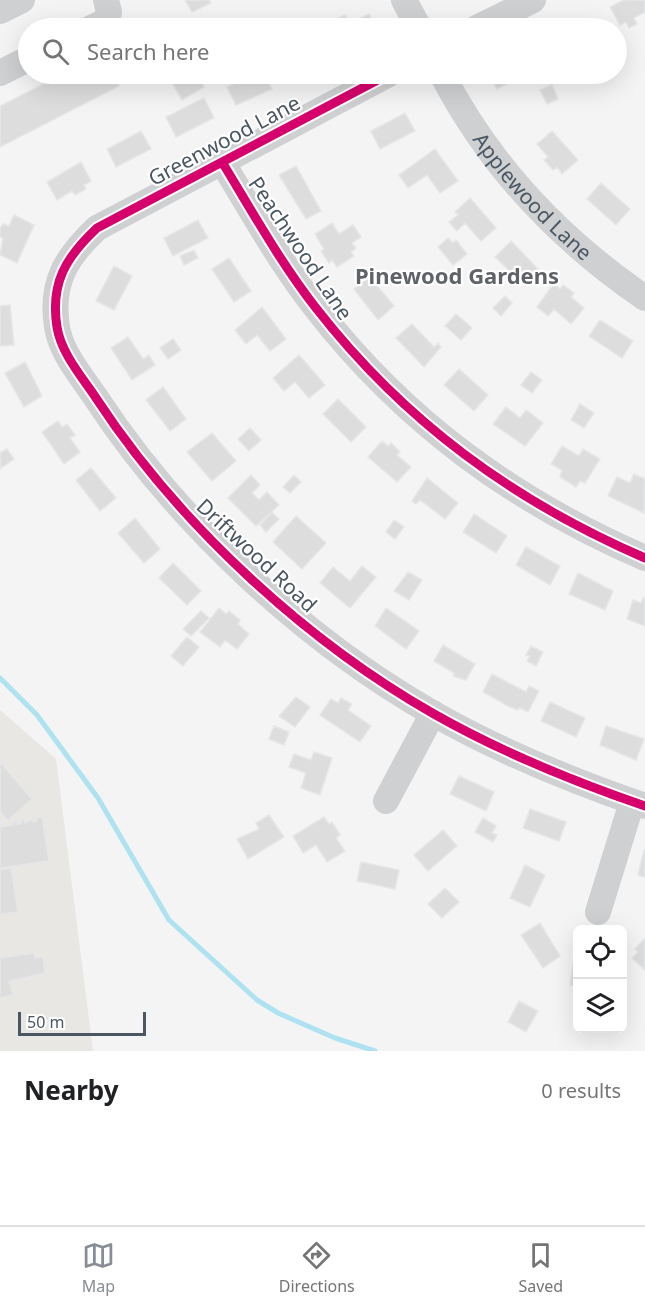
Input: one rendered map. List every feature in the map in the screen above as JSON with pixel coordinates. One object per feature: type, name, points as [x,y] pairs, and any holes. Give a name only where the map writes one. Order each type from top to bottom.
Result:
[{"type":"street","points":[[0,10],[22,0]]},
{"type":"street","points":[[106,0],[109,12],[107,18]]},
{"type":"street","points":[[404,0],[414,18]]},
{"type":"street","points":[[497,18],[533,0]]},
{"type":"street","points":[[0,73],[18,64]]},
{"type":"street","name":"Greenwood Lane","points":[[139,205],[370,84]]},
{"type":"street","name":"Applewood Lane","points":[[447,84],[477,132],[544,216],[579,248],[645,298]]},
{"type":"street","name":"Peachwood Lane","points":[[222,162],[287,268],[315,306],[388,390],[436,433],[518,493],[603,540],[645,558]]},
{"type":"street","name":"Driftwood Road","points":[[139,205],[97,228],[76,247],[66,262],[60,278],[55,307],[57,329],[65,350],[129,446],[201,530],[312,631],[433,713],[537,765],[639,804]]},
{"type":"street","points":[[386,801],[433,713]]},
{"type":"street","points":[[598,912],[639,804]]},
{"type":"shaded area","points":[[0,710],[56,759],[93,1051],[0,1051]]},
{"type":"building","points":[[185,0],[209,0],[211,3],[192,12]]},
{"type":"building","points":[[624,0],[645,0],[645,12],[634,18],[637,24],[629,28],[627,18],[616,18],[610,7]]},
{"type":"building","points":[[43,84],[118,84],[119,86],[0,147],[0,106]]},
{"type":"building","points":[[173,84],[202,84],[204,87],[182,100]]},
{"type":"building","points":[[233,84],[269,84],[272,89],[236,105],[227,87]]},
{"type":"building","points":[[494,84],[507,84],[497,89]]},
{"type":"building","points":[[552,85],[558,99],[547,104],[540,90]]},
{"type":"building","points":[[204,98],[214,118],[176,137],[166,117]]},
{"type":"building","points":[[405,113],[415,131],[380,149],[371,131]]},
{"type":"building","points":[[141,131],[151,149],[116,167],[107,149]]},
{"type":"building","points":[[552,131],[578,160],[562,174],[557,167],[553,170],[544,160],[548,157],[537,144]]},
{"type":"building","points":[[435,149],[458,181],[440,193],[427,175],[408,188],[399,175]]},
{"type":"building","points":[[81,162],[91,181],[84,185],[86,189],[75,195],[72,191],[57,200],[47,182]]},
{"type":"building","points":[[296,166],[321,211],[306,219],[279,175]]},
{"type":"building","points":[[601,183],[630,209],[616,225],[587,199]]},
{"type":"building","points":[[470,198],[496,228],[481,241],[465,223],[457,231],[449,222],[458,215],[455,212]]},
{"type":"building","points":[[14,215],[34,225],[17,263],[0,255],[3,238],[0,237],[0,229],[3,224],[9,226]]},
{"type":"building","points":[[198,220],[208,238],[173,256],[164,238]]},
{"type":"building","points":[[332,223],[339,234],[353,225],[361,237],[352,243],[356,248],[351,252],[354,256],[337,267],[332,260],[329,263],[321,251],[324,249],[315,234]]},
{"type":"building","points":[[448,238],[453,243],[456,240],[467,254],[453,265],[438,247]]},
{"type":"building","points":[[511,241],[538,269],[523,284],[495,257]]},
{"type":"building","points":[[194,250],[198,258],[184,265],[180,256]]},
{"type":"building","points":[[229,258],[251,291],[234,302],[212,269]]},
{"type":"building","points":[[114,266],[132,276],[114,310],[96,301]]},
{"type":"building","points":[[369,276],[394,306],[378,320],[354,289]]},
{"type":"building","points":[[554,283],[560,289],[563,285],[574,293],[571,297],[584,308],[571,324],[554,309],[548,316],[537,307]]},
{"type":"building","points":[[505,296],[512,303],[501,316],[493,308]]},
{"type":"building","points":[[10,305],[14,345],[0,346],[0,306]]},
{"type":"building","points":[[262,307],[286,339],[270,351],[257,335],[246,344],[235,330]]},
{"type":"building","points":[[456,314],[472,328],[461,340],[445,326]]},
{"type":"building","points":[[600,320],[633,341],[622,358],[589,336]]},
{"type":"building","points":[[412,324],[434,347],[438,343],[441,347],[424,367],[396,338]]},
{"type":"building","points":[[128,337],[143,359],[149,355],[155,365],[132,380],[111,348]]},
{"type":"building","points":[[173,339],[181,350],[168,359],[160,348]]},
{"type":"building","points":[[299,355],[325,385],[309,398],[295,382],[284,391],[273,378]]},
{"type":"building","points":[[25,362],[42,396],[24,407],[5,373]]},
{"type":"building","points":[[459,369],[488,395],[474,411],[444,385]]},
{"type":"building","points":[[531,372],[542,380],[532,393],[521,385]]},
{"type":"building","points":[[163,387],[186,419],[170,431],[146,400]]},
{"type":"building","points":[[338,399],[366,427],[351,442],[323,414]]},
{"type":"building","points":[[580,404],[594,413],[584,428],[571,420]]},
{"type":"building","points":[[506,407],[520,418],[526,410],[543,423],[525,446],[493,424]]},
{"type":"building","points":[[58,421],[62,427],[67,424],[75,435],[70,438],[80,452],[64,464],[42,432]]},
{"type":"building","points":[[250,428],[261,440],[249,451],[238,439]]},
{"type":"building","points":[[212,433],[236,461],[212,481],[187,452]]},
{"type":"building","points":[[382,441],[388,446],[391,443],[400,452],[397,455],[411,467],[397,482],[368,457]]},
{"type":"building","points":[[562,446],[579,456],[583,449],[600,459],[585,483],[580,481],[576,487],[560,477],[562,470],[551,464]]},
{"type":"building","points":[[7,449],[14,459],[1,468],[0,453]]},
{"type":"building","points":[[91,468],[116,498],[100,511],[76,480]]},
{"type":"building","points":[[634,474],[645,479],[644,513],[608,496],[617,477],[630,483]]},
{"type":"building","points":[[251,475],[260,485],[252,493],[259,500],[267,492],[279,505],[256,526],[228,498]]},
{"type":"building","points":[[294,475],[301,482],[290,493],[283,487]]},
{"type":"building","points":[[427,478],[458,503],[445,519],[420,500],[416,504],[412,501]]},
{"type":"building","points":[[272,512],[279,519],[266,532],[260,525]]},
{"type":"building","points":[[474,514],[507,536],[496,553],[463,532]]},
{"type":"building","points":[[296,516],[326,543],[302,569],[273,542]]},
{"type":"building","points":[[135,518],[160,549],[144,563],[118,533]]},
{"type":"building","points":[[394,520],[404,527],[395,539],[386,532]]},
{"type":"building","points":[[526,547],[560,566],[550,585],[516,565]]},
{"type":"building","points":[[173,563],[201,591],[187,605],[159,578]]},
{"type":"building","points":[[362,566],[376,577],[350,608],[320,583],[333,567],[350,581]]},
{"type":"building","points":[[408,572],[422,580],[409,600],[394,591]]},
{"type":"building","points":[[578,573],[613,591],[605,610],[569,594]]},
{"type":"building","points":[[643,598],[645,599],[645,626],[627,619],[633,600],[641,603]]},
{"type":"building","points":[[219,608],[226,614],[229,611],[240,620],[238,624],[249,634],[237,649],[225,640],[220,647],[200,632]]},
{"type":"building","points":[[386,608],[419,631],[406,649],[375,626]]},
{"type":"building","points":[[201,611],[209,618],[191,636],[183,629]]},
{"type":"building","points":[[187,637],[199,647],[183,666],[171,656]]},
{"type":"building","points":[[443,645],[475,664],[466,680],[453,676],[454,673],[434,661]]},
{"type":"building","points":[[531,646],[543,652],[536,666],[527,661],[530,656],[526,655]]},
{"type":"building","points":[[492,674],[526,692],[529,686],[539,691],[528,712],[519,707],[518,710],[510,707],[483,692]]},
{"type":"building","points":[[296,697],[310,707],[295,727],[279,716]]},
{"type":"building","points":[[341,698],[352,704],[348,710],[371,726],[360,742],[320,715],[331,699],[338,703]]},
{"type":"building","points":[[550,702],[585,718],[576,737],[541,721]]},
{"type":"building","points":[[274,726],[289,732],[284,745],[269,739]]},
{"type":"building","points":[[606,726],[644,739],[636,760],[600,745]]},
{"type":"building","points":[[314,752],[332,758],[320,795],[301,788],[306,773],[289,767],[294,754],[311,760]]},
{"type":"building","points":[[0,762],[32,799],[8,820],[0,812]]},
{"type":"building","points":[[459,776],[494,792],[486,811],[450,794]]},
{"type":"building","points":[[530,809],[566,822],[559,841],[523,828]]},
{"type":"building","points":[[269,815],[284,837],[248,859],[237,839],[259,829],[256,823]]},
{"type":"building","points":[[42,817],[49,861],[0,868],[0,827],[13,825],[16,821],[16,824],[21,824],[21,820],[25,823],[32,819],[33,822]]},
{"type":"building","points":[[324,817],[329,824],[332,822],[334,825],[340,835],[336,838],[345,851],[327,862],[316,845],[303,853],[293,836]]},
{"type":"building","points":[[483,818],[496,826],[492,833],[497,835],[493,842],[475,832]]},
{"type":"building","points":[[443,830],[457,846],[428,871],[414,855]]},
{"type":"building","points":[[645,850],[645,877],[638,875]]},
{"type":"building","points":[[361,862],[399,870],[395,889],[357,881]]},
{"type":"building","points":[[525,865],[545,875],[530,907],[510,898]]},
{"type":"building","points":[[11,868],[18,912],[0,914],[0,870]]},
{"type":"building","points":[[445,888],[459,902],[442,918],[428,904]]},
{"type":"building","points":[[540,923],[560,956],[543,968],[521,935]]},
{"type":"building","points":[[644,939],[645,970],[632,958],[638,952],[635,949]]},
{"type":"building","points":[[34,953],[35,958],[43,957],[45,973],[9,981],[13,995],[0,998],[0,958]]},
{"type":"building","points":[[573,965],[573,985],[570,985]]},
{"type":"building","points":[[519,1001],[538,1011],[526,1032],[508,1022]]},
{"type":"waterway","points":[[0,678],[37,715],[98,798],[169,920],[257,1000],[278,1013],[335,1038],[375,1051]]},
{"type":"cycle path","points":[[370,84],[97,228],[69,260],[58,284],[55,311],[59,337],[79,373],[165,490],[247,575],[338,651],[386,684],[459,728],[537,765],[645,806]]},
{"type":"cycle path","points":[[222,162],[303,291],[350,349],[386,387],[424,422],[506,484],[550,511],[645,558]]},
{"type":"district","name":"Pinewood Gardens","points":[[457,275]]}]
